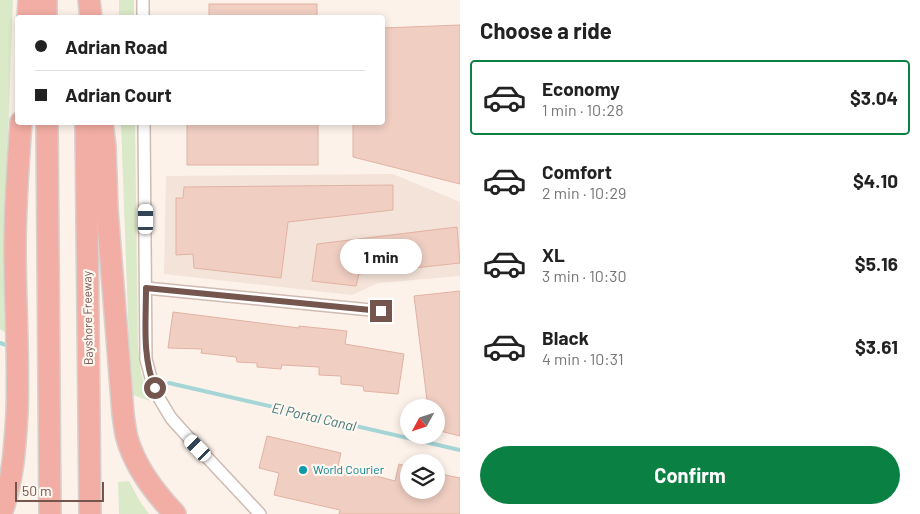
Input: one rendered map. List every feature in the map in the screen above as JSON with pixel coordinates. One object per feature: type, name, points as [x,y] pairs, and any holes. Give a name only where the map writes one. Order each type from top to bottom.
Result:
[{"type":"highway","points":[[28,15],[29,0]]},
{"type":"highway","points":[[46,0],[46,15]]},
{"type":"highway","points":[[85,0],[85,15]]},
{"type":"highway","points":[[89,0],[91,15]]},
{"type":"highway","points":[[1,514],[8,495],[13,469],[16,432],[18,386],[15,246],[21,125]]},
{"type":"highway","points":[[47,125],[50,514]]},
{"type":"highway","name":"Bayshore Freeway","points":[[86,125],[90,514]]},
{"type":"highway","points":[[102,125],[123,414],[127,439],[150,485],[175,514]]},
{"type":"highway","points":[[89,370],[103,514]]},
{"type":"street","points":[[143,0],[143,15]]},
{"type":"street","points":[[144,125],[146,359],[150,378],[171,418],[260,514]]},
{"type":"street","points":[[146,288],[381,311]]},
{"type":"shaded area","points":[[393,174],[460,202],[460,276],[378,283],[352,295],[164,274],[166,176]]},
{"type":"green space","points":[[0,0],[13,0],[4,231],[4,285],[8,305],[9,335],[0,329]]},
{"type":"green space","points":[[119,0],[134,0],[134,15],[119,15]]},
{"type":"green space","points":[[121,125],[135,125],[138,347],[141,373],[150,401],[133,395],[129,344]]},
{"type":"green space","points":[[129,481],[149,514],[119,514],[118,482]]},
{"type":"building","points":[[209,4],[317,4],[317,15],[209,15]]},
{"type":"building","points":[[460,25],[460,184],[353,157],[353,125],[385,125],[385,28]]},
{"type":"building","points":[[187,125],[318,125],[318,165],[187,165]]},
{"type":"building","points":[[393,185],[393,210],[288,222],[281,278],[194,268],[193,254],[176,255],[176,198],[183,198],[184,187]]},
{"type":"building","points":[[457,227],[460,263],[359,274],[356,286],[312,281],[317,244]]},
{"type":"building","points":[[460,291],[460,436],[445,432],[445,399],[427,399],[414,296]]},
{"type":"building","points":[[173,312],[299,328],[299,326],[347,331],[345,344],[404,354],[398,394],[364,391],[363,386],[341,384],[341,376],[319,375],[319,367],[282,365],[281,369],[257,367],[257,363],[237,362],[236,357],[201,353],[202,349],[168,348]]},
{"type":"building","points":[[267,436],[341,453],[338,466],[395,481],[399,464],[400,499],[445,499],[445,475],[460,478],[460,514],[339,514],[340,510],[274,495],[279,473],[259,468]]},
{"type":"waterway","name":"El Portal Canal","points":[[0,343],[6,345]]},
{"type":"waterway","name":"El Portal Canal","points":[[169,383],[460,450]]},
{"type":"place","name":"World Courier","points":[[303,470]]},
{"type":"route","points":[[155,388],[150,378],[146,359],[146,288],[381,311]]}]
